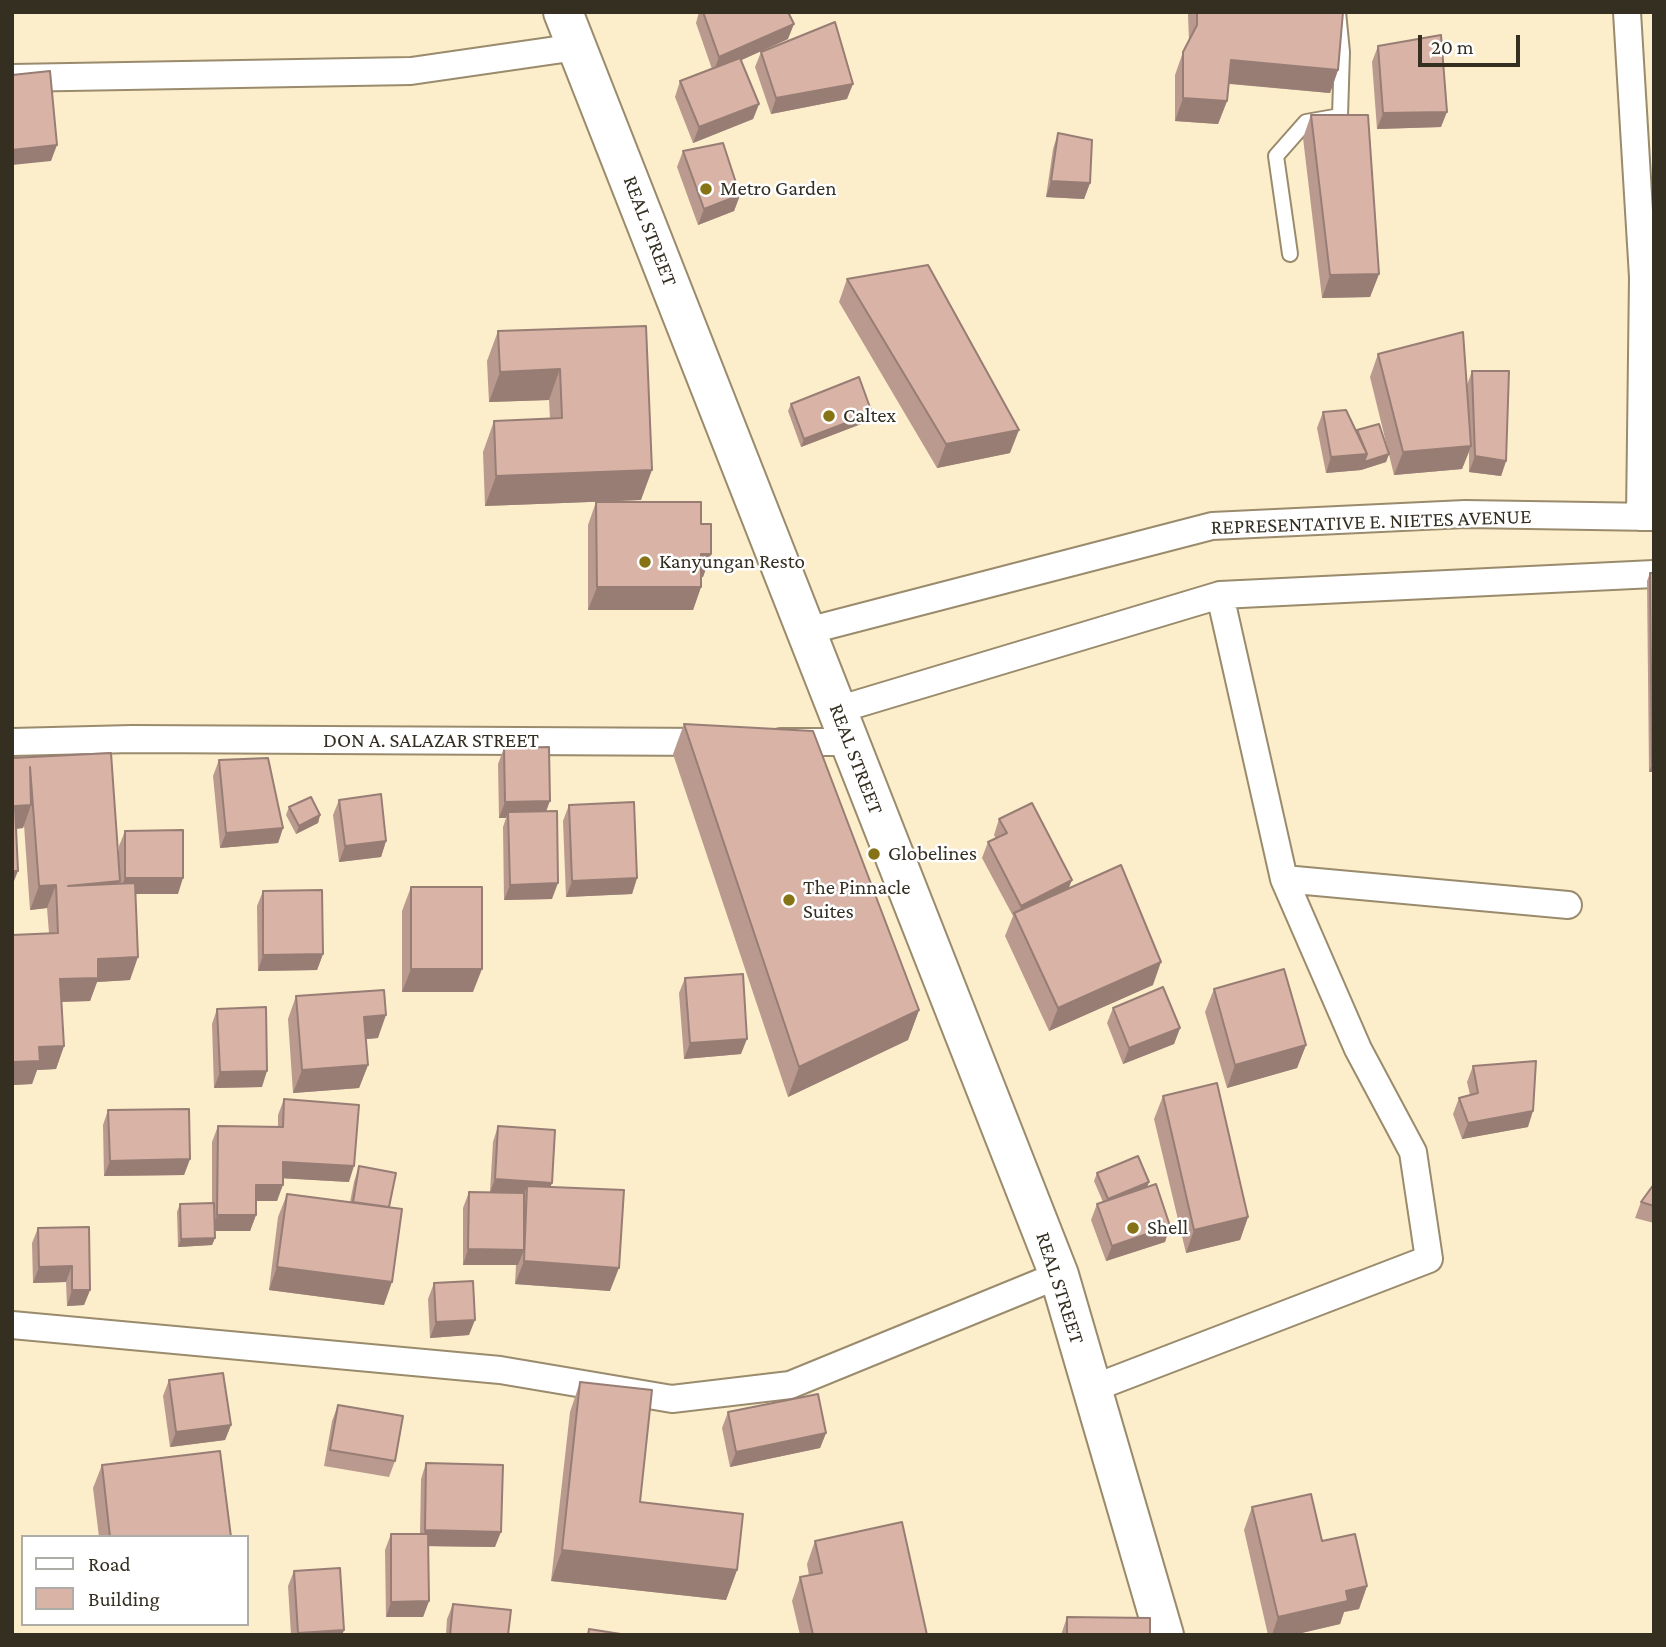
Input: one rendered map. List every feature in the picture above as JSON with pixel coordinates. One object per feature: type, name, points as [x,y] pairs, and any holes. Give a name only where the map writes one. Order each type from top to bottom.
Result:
[{"type":"main road","name":"REAL STREET","points":[[563,12],[1059,1275],[1164,1635]]},
{"type":"street","points":[[1627,12],[1643,277],[1647,517]]},
{"type":"street","points":[[12,78],[411,71],[577,47]]},
{"type":"street","name":"REPRESENTATIVE E. NIETES AVENUE","points":[[807,631],[1212,526],[1465,514],[1647,517]]},
{"type":"street","points":[[843,726],[1220,595],[1654,574]]},
{"type":"street","points":[[1091,1389],[1429,1259],[1413,1152],[1358,1049],[1284,879],[1220,595]]},
{"type":"street","name":"DON A. SALAZAR STREET","points":[[12,742],[746,742],[843,726]]},
{"type":"street","points":[[1284,879],[1568,905]]},
{"type":"street","points":[[12,1325],[500,1370],[672,1398],[790,1385],[1059,1275]]},
{"type":"lane","points":[[1290,254],[1276,156],[1306,122],[1340,116],[1342,52],[1338,12]]},
{"type":"building","points":[[703,12],[788,12],[794,24],[719,57]]},
{"type":"building","points":[[1197,12],[1343,12],[1338,70],[1231,60],[1227,101],[1183,98],[1183,52],[1197,25]]},
{"type":"building","points":[[835,22],[853,84],[776,98],[761,52]]},
{"type":"building","points":[[1441,35],[1447,112],[1383,113],[1378,46]]},
{"type":"building","points":[[740,58],[759,104],[699,127],[680,81]]},
{"type":"building","points":[[50,71],[57,145],[12,150],[12,75]]},
{"type":"building","points":[[1311,115],[1368,115],[1379,274],[1330,275]]},
{"type":"building","points":[[1058,133],[1092,140],[1090,183],[1051,181]]},
{"type":"building","points":[[723,143],[740,195],[704,209],[683,151]]},
{"type":"building","points":[[928,265],[1019,430],[946,444],[847,279]]},
{"type":"building","points":[[646,326],[652,470],[496,476],[494,421],[562,418],[560,369],[500,372],[498,331]]},
{"type":"building","points":[[1463,332],[1471,446],[1403,452],[1378,354]]},
{"type":"building","points":[[1472,371],[1509,371],[1506,461],[1475,456]]},
{"type":"building","name":"Caltex","points":[[859,377],[872,413],[804,439],[791,404]]},
{"type":"building","points":[[1346,410],[1367,454],[1331,457],[1323,412]]},
{"type":"building","points":[[1379,424],[1389,454],[1364,462],[1367,454],[1357,430]]},
{"type":"building","name":"Kanyungan Resto","points":[[596,502],[701,502],[701,524],[711,524],[711,554],[701,554],[701,587],[597,587]]},
{"type":"building","points":[[1650,573],[1654,573],[1654,764],[1652,764]]},
{"type":"building","name":"The Pinnacle Suites","points":[[684,724],[813,731],[919,1010],[799,1067]]},
{"type":"building","points":[[549,747],[550,801],[505,802],[504,748]]},
{"type":"building","points":[[111,753],[120,881],[68,886],[135,883],[138,957],[98,959],[98,978],[60,979],[64,1046],[39,1047],[40,1061],[12,1062],[12,935],[58,933],[56,885],[39,886],[30,767],[31,805],[15,806],[18,871],[12,871],[12,758]]},
{"type":"building","points":[[268,758],[283,828],[226,833],[219,760]]},
{"type":"building","points":[[381,794],[386,841],[345,846],[339,800]]},
{"type":"building","points":[[311,797],[320,815],[299,826],[289,807]]},
{"type":"building","points":[[634,802],[637,878],[572,881],[569,805]]},
{"type":"building","points":[[1032,803],[1072,880],[1021,906],[988,842],[1007,833],[999,819]]},
{"type":"building","points":[[557,811],[558,883],[510,885],[508,812]]},
{"type":"building","points":[[183,830],[183,878],[125,878],[125,831]]},
{"type":"building","points":[[1121,865],[1161,962],[1058,1008],[1014,913]]},
{"type":"building","points":[[411,887],[482,887],[482,969],[411,969]]},
{"type":"building","points":[[322,890],[323,954],[263,955],[263,891]]},
{"type":"building","points":[[1284,969],[1306,1045],[1235,1065],[1214,989]]},
{"type":"building","points":[[743,974],[747,1039],[690,1043],[685,978]]},
{"type":"building","points":[[1163,987],[1180,1028],[1129,1048],[1113,1008]]},
{"type":"building","points":[[384,990],[386,1015],[364,1017],[368,1065],[302,1070],[296,996]]},
{"type":"building","points":[[266,1007],[267,1071],[220,1072],[217,1009]]},
{"type":"building","points":[[1536,1061],[1533,1111],[1468,1123],[1459,1098],[1478,1093],[1473,1066]]},
{"type":"building","points":[[1217,1083],[1248,1217],[1194,1230],[1163,1096]]},
{"type":"building","points":[[284,1099],[359,1105],[354,1166],[283,1162],[283,1185],[256,1185],[256,1215],[217,1215],[218,1126],[283,1127]]},
{"type":"building","points":[[189,1109],[190,1159],[110,1161],[108,1110]]},
{"type":"building","points":[[498,1126],[555,1130],[552,1183],[495,1179]]},
{"type":"building","points":[[1138,1156],[1149,1182],[1108,1199],[1097,1173]]},
{"type":"building","points":[[359,1166],[396,1173],[389,1207],[353,1202]]},
{"type":"building","points":[[1156,1184],[1170,1226],[1112,1246],[1097,1204]]},
{"type":"building","points":[[1654,1184],[1654,1206],[1641,1202]]},
{"type":"building","points":[[527,1186],[624,1190],[619,1268],[524,1261]]},
{"type":"building","points":[[469,1192],[524,1193],[524,1250],[468,1249]]},
{"type":"building","points":[[287,1194],[402,1209],[392,1282],[277,1267]]},
{"type":"building","points":[[214,1203],[215,1238],[181,1239],[180,1204]]},
{"type":"building","points":[[89,1227],[90,1290],[72,1290],[72,1266],[39,1267],[38,1228]]},
{"type":"building","points":[[473,1281],[475,1320],[436,1322],[434,1283]]},
{"type":"building","points":[[223,1373],[231,1425],[176,1432],[169,1380]]},
{"type":"building","points":[[580,1382],[652,1390],[640,1502],[743,1514],[737,1570],[562,1550]]},
{"type":"building","points":[[818,1394],[826,1433],[736,1452],[728,1412]]},
{"type":"building","points":[[338,1405],[403,1416],[395,1461],[330,1450]]},
{"type":"building","points":[[220,1451],[231,1535],[110,1535],[102,1465]]},
{"type":"building","points":[[426,1463],[503,1465],[501,1532],[425,1530]]},
{"type":"building","points":[[1311,1494],[1322,1541],[1355,1534],[1367,1586],[1346,1591],[1348,1601],[1278,1617],[1252,1507]]},
{"type":"building","points":[[902,1522],[927,1635],[813,1635],[800,1577],[822,1573],[815,1541]]},
{"type":"building","points":[[391,1534],[428,1534],[429,1601],[391,1602]]},
{"type":"building","points":[[340,1568],[344,1630],[298,1633],[294,1571]]},
{"type":"building","points":[[453,1604],[511,1610],[508,1635],[450,1635]]},
{"type":"building","points":[[1067,1617],[1150,1618],[1150,1635],[1067,1635]]},
{"type":"building","points":[[589,1629],[627,1635],[588,1635]]},
{"type":"place","name":"Metro Garden","points":[[706,189]]},
{"type":"place","name":"Caltex","points":[[829,416]]},
{"type":"place","name":"Kanyungan Resto","points":[[645,562]]},
{"type":"place","name":"Globelines","points":[[874,854]]},
{"type":"place","name":"The Pinnacle Suites","points":[[789,900]]},
{"type":"place","name":"Shell","points":[[1133,1228]]}]
